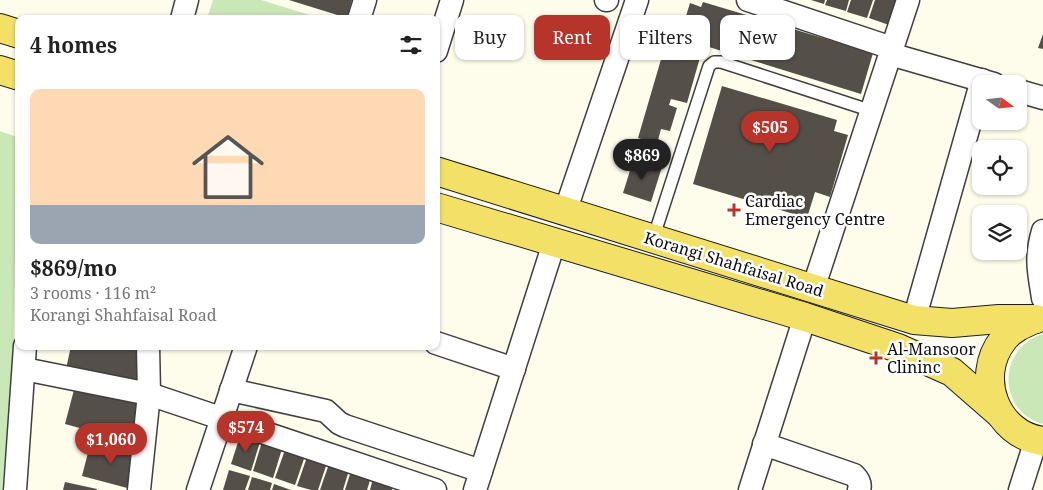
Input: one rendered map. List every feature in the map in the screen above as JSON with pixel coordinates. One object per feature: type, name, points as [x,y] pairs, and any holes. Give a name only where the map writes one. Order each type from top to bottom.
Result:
[{"type":"main road","points":[[0,28],[15,33]]},
{"type":"main road","points":[[0,70],[15,75]]},
{"type":"main road","name":"Korangi Shahfaisal Road","points":[[440,172],[914,320],[952,323],[999,319],[1041,312]]},
{"type":"main road","name":"Korangi Shahfaisal Road","points":[[440,208],[805,317],[898,348],[952,372],[998,413],[1008,425],[1022,434],[1040,440]]},
{"type":"main road","points":[[998,413],[991,395],[989,375],[993,356],[1003,339],[1018,326],[1041,312]]},
{"type":"street","points":[[183,15],[187,0]]},
{"type":"street","points":[[360,15],[365,0]]},
{"type":"street","points":[[440,38],[452,0]]},
{"type":"street","points":[[565,212],[638,0]]},
{"type":"street","points":[[748,0],[891,51],[972,77]]},
{"type":"street","points":[[813,289],[908,0]]},
{"type":"street","points":[[1028,94],[1043,98]]},
{"type":"street","points":[[914,320],[973,130]]},
{"type":"street","points":[[1041,312],[1038,249],[1043,231]]},
{"type":"street","points":[[231,390],[326,411],[345,426],[478,480],[554,243]]},
{"type":"street","points":[[750,490],[805,317]]},
{"type":"street","points":[[440,344],[514,369]]},
{"type":"street","points":[[15,490],[25,350]]},
{"type":"street","points":[[139,490],[149,394],[148,350]]},
{"type":"street","points":[[198,490],[245,350]]},
{"type":"street","points":[[24,370],[149,394],[436,490]]},
{"type":"street","points":[[1020,490],[1040,440]]},
{"type":"street","points":[[764,444],[854,475],[858,480],[859,490]]},
{"type":"lane","points":[[653,239],[709,66],[714,62],[720,62],[872,111]]},
{"type":"green space","points":[[213,0],[261,0],[310,15],[208,15]]},
{"type":"green space","points":[[0,131],[15,136],[15,253],[13,369],[2,490],[0,490]]},
{"type":"green space","points":[[1043,334],[1043,424],[1028,417],[1017,406],[1011,394],[1008,379],[1011,365],[1017,352],[1028,341]]},
{"type":"building","points":[[289,0],[352,0],[348,15],[337,15]]},
{"type":"building","points":[[811,0],[825,0],[824,4]]},
{"type":"building","points":[[827,0],[849,0],[846,11],[825,5]]},
{"type":"building","points":[[851,0],[873,0],[867,18],[847,12]]},
{"type":"building","points":[[875,0],[897,0],[889,25],[869,18]]},
{"type":"building","points":[[703,2],[746,15],[720,15],[720,50],[710,47],[710,15],[686,15],[690,3],[701,7]]},
{"type":"building","points":[[795,30],[873,53],[861,94],[751,60],[795,60]]},
{"type":"building","points":[[1043,34],[1043,49],[1038,48]]},
{"type":"building","points":[[661,60],[699,60],[687,103],[671,99],[669,105],[677,108],[670,131],[661,129],[657,144],[638,138]]},
{"type":"building","points":[[722,86],[837,120],[834,131],[848,135],[830,197],[815,192],[807,218],[693,184]]},
{"type":"building","points":[[633,161],[661,170],[651,202],[623,193]]},
{"type":"building","points":[[70,350],[142,350],[142,385],[66,369]]},
{"type":"building","points":[[75,386],[141,404],[131,442],[65,424]]},
{"type":"building","points":[[240,436],[260,442],[251,471],[231,464]]},
{"type":"building","points":[[91,441],[140,454],[131,489],[82,476]]},
{"type":"building","points":[[262,442],[282,449],[273,478],[253,471]]},
{"type":"building","points":[[285,450],[305,456],[295,485],[275,478]]},
{"type":"building","points":[[307,457],[327,463],[318,490],[297,486]]},
{"type":"building","points":[[329,464],[349,470],[343,490],[320,490]]},
{"type":"building","points":[[229,470],[250,476],[245,490],[223,490]]},
{"type":"building","points":[[351,471],[371,477],[367,490],[345,490]]},
{"type":"building","points":[[252,477],[272,483],[270,490],[248,490]]},
{"type":"building","points":[[373,478],[394,484],[392,490],[370,490]]},
{"type":"building","points":[[65,482],[97,489],[97,490],[63,490]]},
{"type":"building","points":[[274,484],[291,490],[272,490]]},
{"type":"place","name":"Cardiac Emergency Centre","points":[[734,210]]},
{"type":"place","name":"Al-Mansoor Clininc","points":[[876,358]]}]
